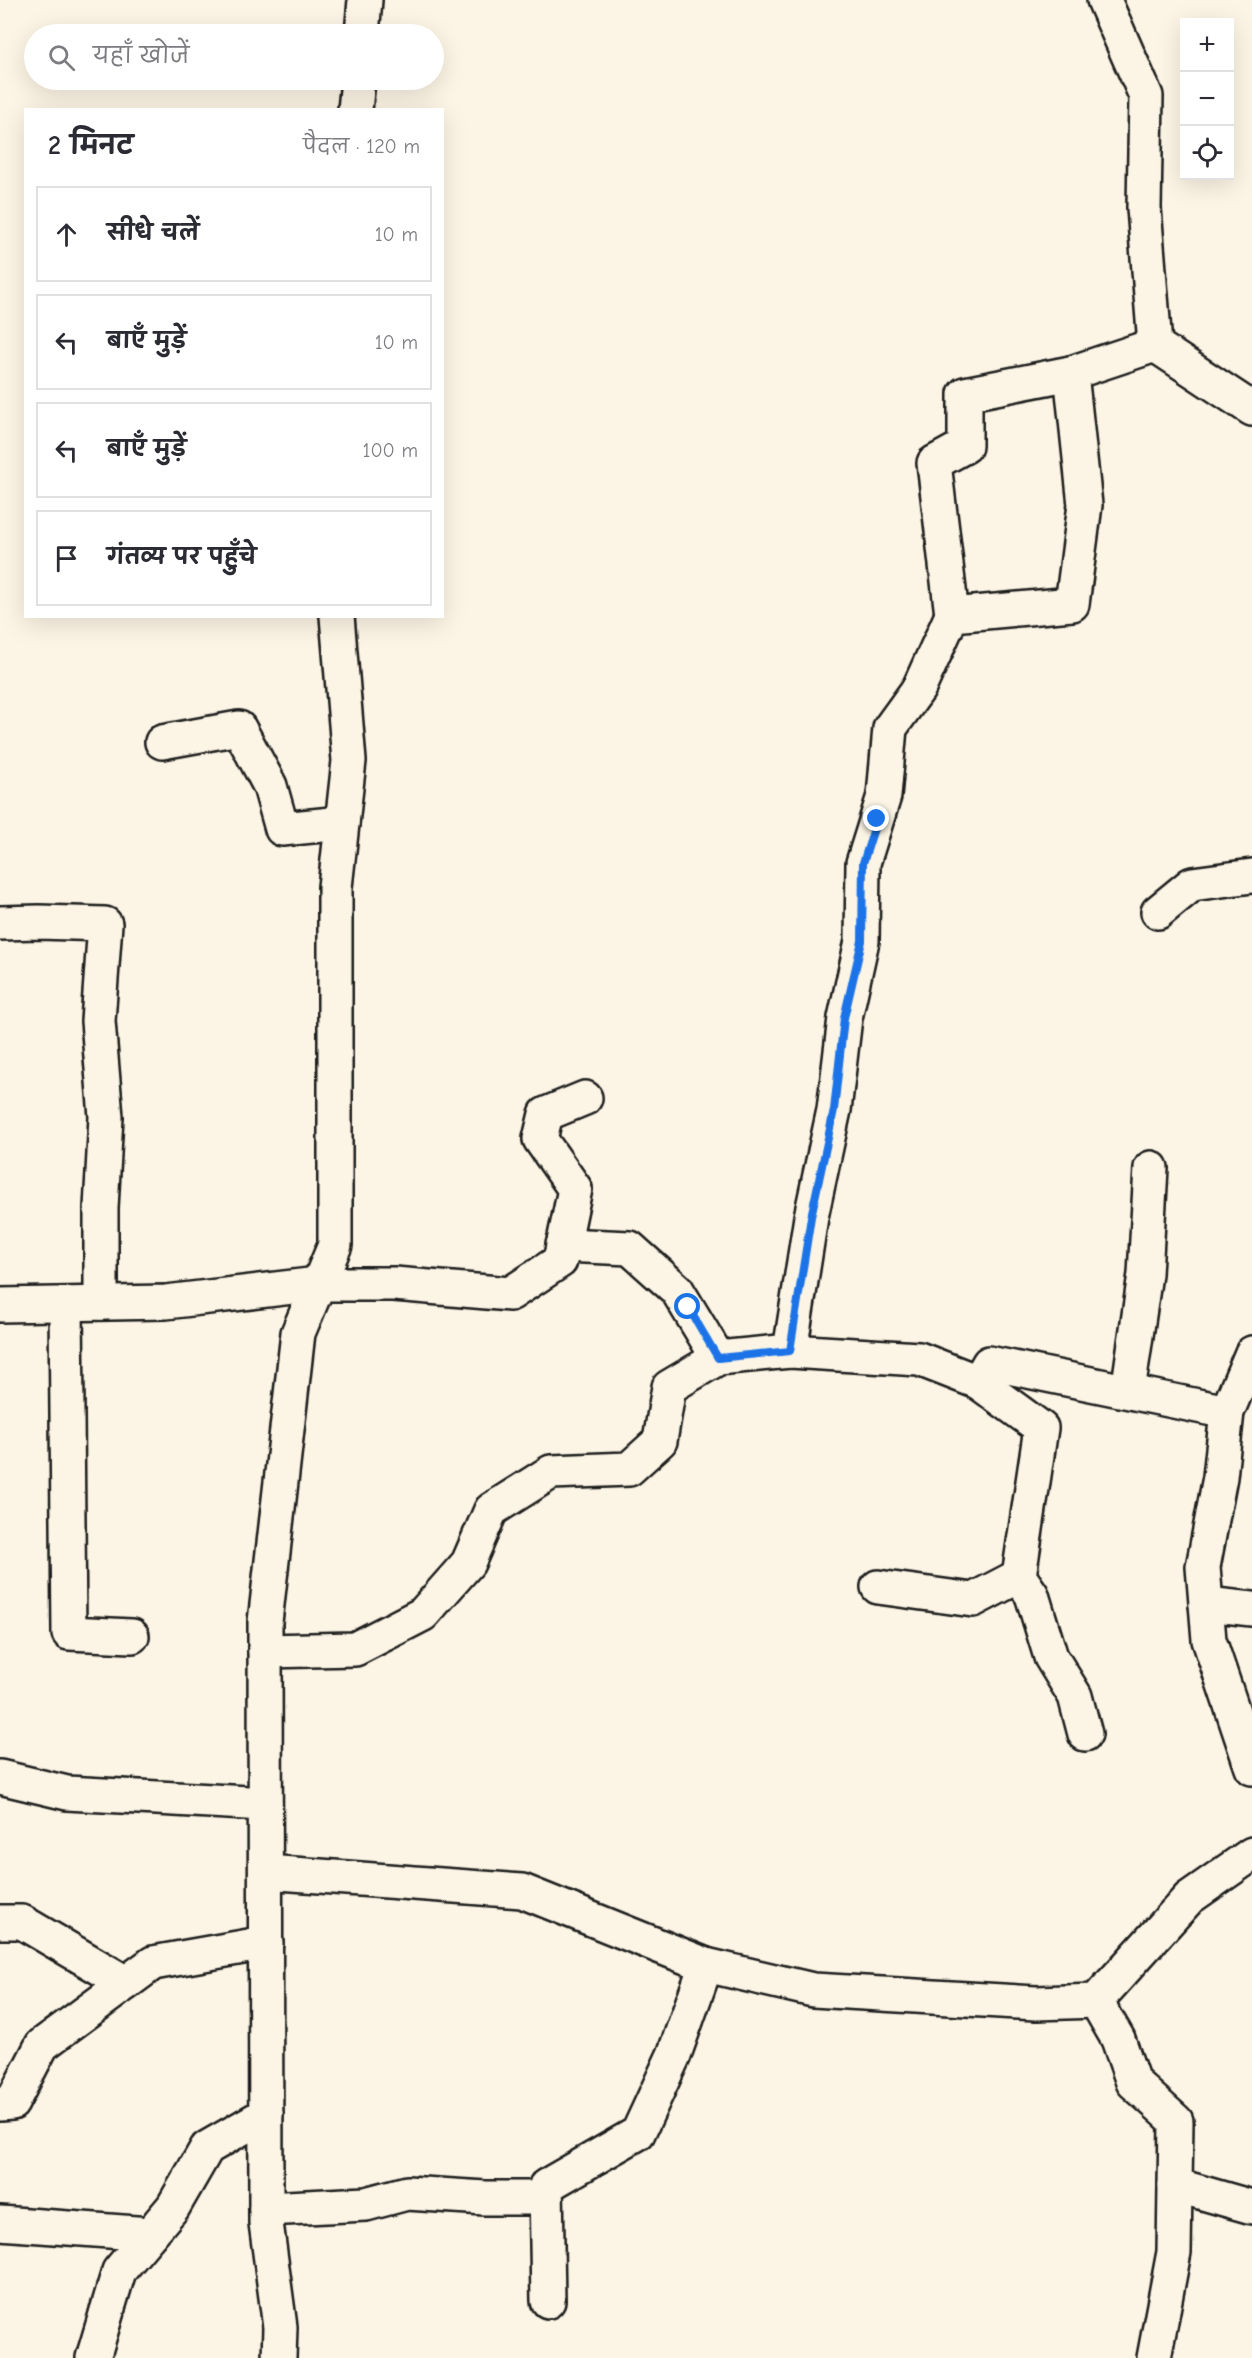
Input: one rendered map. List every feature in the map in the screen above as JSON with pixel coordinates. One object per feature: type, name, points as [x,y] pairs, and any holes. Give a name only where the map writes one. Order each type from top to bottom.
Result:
[{"type":"street","points":[[363,24],[365,0]]},
{"type":"street","points":[[1104,0],[1146,96],[1144,208],[1155,345]]},
{"type":"street","points":[[355,108],[357,90]]},
{"type":"street","points":[[790,1351],[811,1217],[834,1110],[844,1018],[862,941],[863,863],[884,796],[890,728],[919,687],[951,615],[934,463],[965,446],[965,394],[1071,373],[1155,345]]},
{"type":"street","points":[[1155,345],[1252,409]]},
{"type":"street","points":[[951,615],[1072,604],[1085,505],[1071,373]]},
{"type":"street","points":[[279,2358],[280,2327],[266,2223],[265,1622],[298,1334],[335,1245],[335,887],[349,761],[337,618]]},
{"type":"street","points":[[162,742],[239,728],[270,786],[282,829],[342,823]]},
{"type":"street","points":[[1158,912],[1192,884],[1252,876]]},
{"type":"street","points":[[0,923],[105,924],[98,1021],[106,1116],[100,1208],[101,1303]]},
{"type":"street","points":[[0,1305],[166,1302],[318,1284],[394,1284],[510,1294],[560,1261],[575,1189],[540,1139],[546,1114],[585,1098]]},
{"type":"street","points":[[1128,1391],[1145,1274],[1151,1168]]},
{"type":"street","points":[[563,1245],[630,1248],[677,1290],[718,1358]]},
{"type":"street","points":[[66,1304],[69,1633],[132,1636]]},
{"type":"street","points":[[266,1651],[355,1648],[423,1614],[468,1563],[491,1510],[551,1472],[629,1469],[660,1441],[669,1388],[718,1358],[790,1351],[919,1359],[978,1382],[1041,1428],[1019,1576],[1032,1595],[1051,1658],[1075,1696],[1086,1734]]},
{"type":"street","points":[[1252,1353],[1227,1412],[1220,1477],[1203,1566],[1209,1640],[1252,1768]]},
{"type":"street","points":[[978,1382],[989,1363],[1227,1412]]},
{"type":"street","points":[[878,1587],[973,1600],[1019,1576]]},
{"type":"street","points":[[1206,1604],[1252,1609]]},
{"type":"street","points":[[0,1777],[67,1793],[265,1804]]},
{"type":"street","points":[[266,1872],[522,1892],[706,1965],[813,1990],[1036,2003],[1096,2001],[1189,1898],[1252,1854]]},
{"type":"street","points":[[0,1922],[22,1922],[126,1983]]},
{"type":"street","points":[[0,2104],[12,2103],[42,2045],[153,1963],[266,1943]]},
{"type":"street","points":[[548,2301],[546,2186],[638,2133],[674,2055],[706,1965]]},
{"type":"street","points":[[1096,2001],[1118,2038],[1133,2082],[1176,2121],[1174,2252],[1154,2358]]},
{"type":"street","points":[[93,2358],[118,2271],[173,2207],[207,2148],[266,2114]]},
{"type":"street","points":[[1175,2185],[1252,2206]]},
{"type":"street","points":[[266,2209],[366,2204],[406,2193],[485,2198],[546,2198]]},
{"type":"street","points":[[1,2228],[150,2234]]},
{"type":"route","points":[[688,1307],[718,1358],[790,1351],[811,1217],[834,1110],[844,1018],[862,941],[863,863],[877,819]]}]
